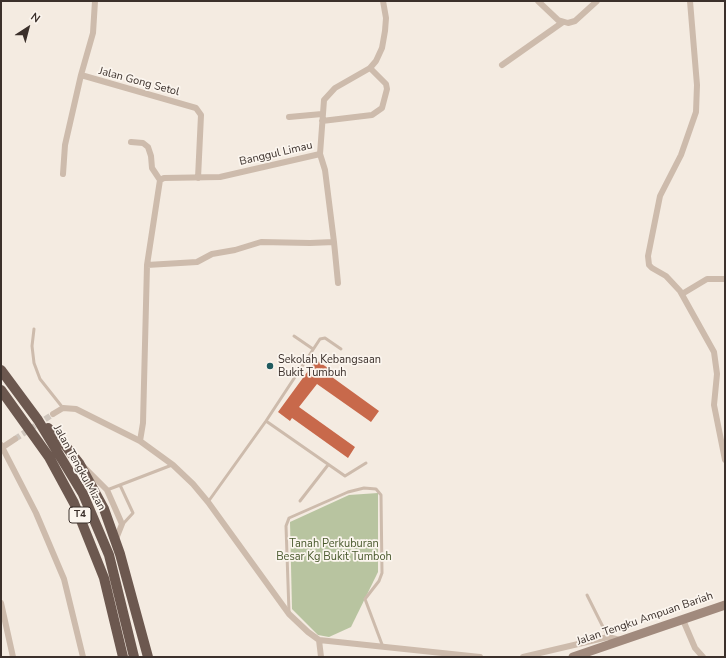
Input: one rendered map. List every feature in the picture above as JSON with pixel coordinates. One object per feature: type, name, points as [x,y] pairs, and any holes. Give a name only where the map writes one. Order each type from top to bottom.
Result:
[{"type":"highway","name":"Jalan Tengku Mizan","points":[[1,370],[38,420],[83,494],[96,523],[115,577],[134,657]]},
{"type":"highway","name":"Jalan Tengku Mizan","points":[[1,390],[49,457],[74,503],[104,578],[123,657]]},
{"type":"highway","points":[[38,420],[61,440],[80,463],[104,509],[116,540],[148,657]]},
{"type":"main road","name":"Jalan Tengku Ampuan Bariah","points":[[573,657],[683,620],[725,604]]},
{"type":"street","name":"Jalan Gong Setol","points":[[95,1],[93,33],[81,76],[196,108],[201,115],[198,178]]},
{"type":"street","name":"Banggul Limau","points":[[160,180],[164,178],[220,177],[320,154],[324,100],[329,93],[370,68],[382,48],[386,18],[384,1]]},
{"type":"street","points":[[538,1],[558,20],[563,22],[575,21],[597,1]]},
{"type":"street","points":[[690,1],[697,85],[696,112],[681,155],[660,196],[648,256],[649,265],[666,276],[682,294],[714,352],[717,374],[714,405],[725,460]]},
{"type":"street","points":[[502,65],[563,22]]},
{"type":"street","points":[[322,120],[372,115],[382,108],[387,89],[386,84],[370,68]]},
{"type":"street","points":[[63,174],[65,144],[81,76]]},
{"type":"street","points":[[289,117],[322,114]]},
{"type":"street","points":[[131,142],[143,143],[148,147],[151,156],[152,168],[160,180],[147,265],[143,424],[140,441]]},
{"type":"street","points":[[320,154],[325,170],[338,283]]},
{"type":"street","points":[[147,265],[197,262],[212,254],[235,250],[261,242],[334,242]]},
{"type":"street","points":[[682,294],[707,279],[725,279]]},
{"type":"street","points":[[53,414],[63,408],[76,408],[140,441],[173,464],[208,502],[289,614],[319,640],[383,648],[480,657]]},
{"type":"street","points":[[15,439],[2,446],[36,513],[61,572],[84,657]]},
{"type":"street","points":[[80,463],[107,490],[122,524],[116,540]]},
{"type":"street","points":[[1,603],[13,657]]},
{"type":"street","points":[[683,620],[695,648],[703,657]]},
{"type":"street","points":[[1,638],[8,636]]},
{"type":"street","points":[[523,657],[608,637],[620,640]]},
{"type":"street","points":[[319,640],[321,657]]},
{"type":"lane","points":[[34,329],[32,346],[34,363],[40,379],[63,408]]},
{"type":"lane","points":[[294,336],[313,349]]},
{"type":"lane","points":[[208,502],[266,421],[320,339],[325,338],[340,349]]},
{"type":"lane","points":[[266,421],[345,476],[366,463]]},
{"type":"lane","points":[[107,490],[173,464]]},
{"type":"lane","points":[[300,501],[328,464]]},
{"type":"lane","points":[[120,485],[133,513],[122,524]]},
{"type":"lane","points":[[289,614],[286,526],[289,518],[348,492],[364,488],[376,489],[381,495],[382,573],[379,581],[365,599],[383,648]]},
{"type":"lane","points":[[587,595],[608,637]]},
{"type":"green space","name":"Tanah Perkuburan Besar Kg Bukit Tumboh","points":[[378,493],[378,572],[351,627],[329,637],[318,635],[292,609],[290,522],[349,495]]},
{"type":"building","points":[[316,360],[328,368],[325,372],[379,411],[371,422],[317,384],[299,407],[355,447],[348,458],[292,418],[290,421],[278,412]]},
{"type":"tunnel","points":[[15,439],[53,414]]},
{"type":"place","name":"Sekolah Kebangsaan Bukit Tumbuh","points":[[270,366]]}]
